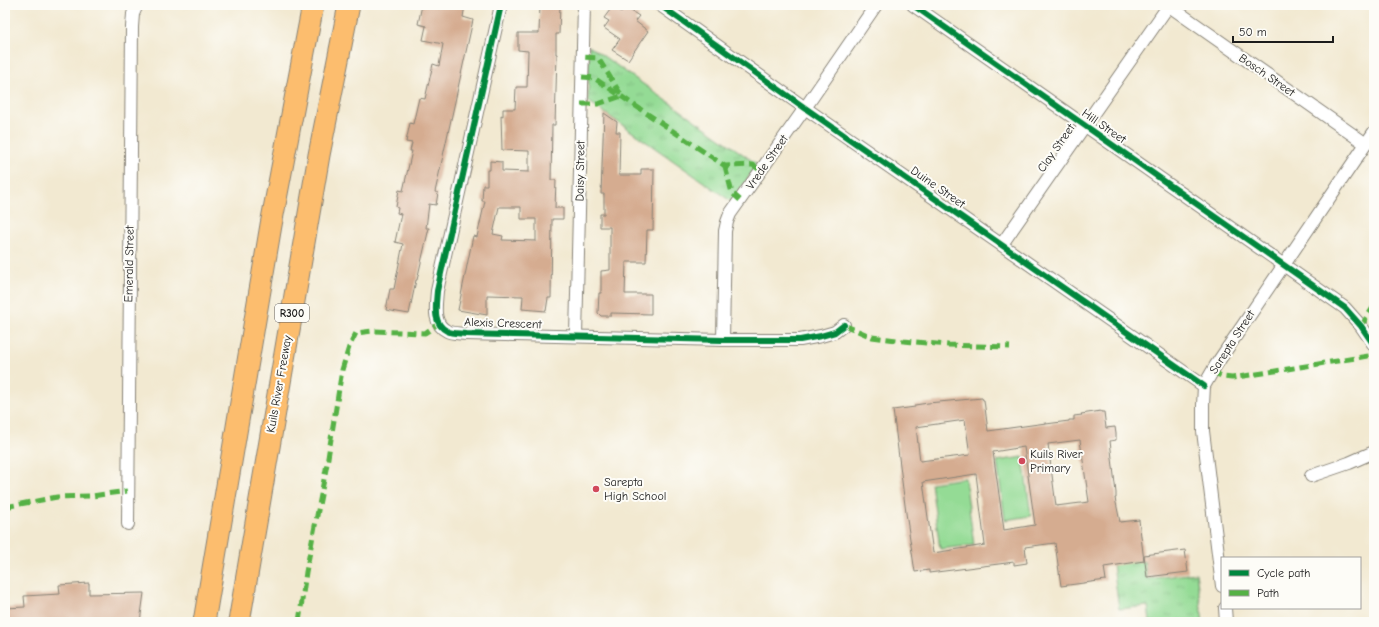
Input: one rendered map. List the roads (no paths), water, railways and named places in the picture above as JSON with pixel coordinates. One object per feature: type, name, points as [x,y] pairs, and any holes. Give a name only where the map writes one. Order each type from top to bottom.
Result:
[{"type":"highway","name":"R300","points":[[204,622],[271,225],[313,5]]},
{"type":"highway","name":"Kuils River Freeway","points":[[239,622],[319,155],[349,5]]},
{"type":"street","name":"Emerald Street","points":[[128,524],[132,27],[133,14],[137,5]]},
{"type":"street","name":"Alexis Crescent","points":[[501,5],[437,290],[435,311],[438,324],[448,332],[466,334],[723,340],[800,340],[835,332],[844,325]]},
{"type":"street","name":"Daisy Street","points":[[576,336],[584,5]]},
{"type":"street","name":"Duine Street","points":[[660,5],[1204,386]]},
{"type":"street","name":"Vrede Street","points":[[723,340],[725,231],[730,214],[876,5]]},
{"type":"street","name":"Hill Street","points":[[913,5],[1345,308],[1374,345]]},
{"type":"street","name":"Clay Street","points":[[1002,244],[1168,5]]},
{"type":"street","name":"Bosch Street","points":[[1168,5],[1366,144]]},
{"type":"street","name":"Sarepta Street","points":[[1221,577],[1204,431],[1204,386],[1216,365],[1283,264],[1374,132]]},
{"type":"street","points":[[1311,476],[1349,463],[1374,452]]},
{"type":"street","points":[[1225,609],[1226,622]]},
{"type":"place","name":"Kuils River Primary","points":[[1022,461]]},
{"type":"place","name":"Sarepta High School","points":[[596,489]]}]
